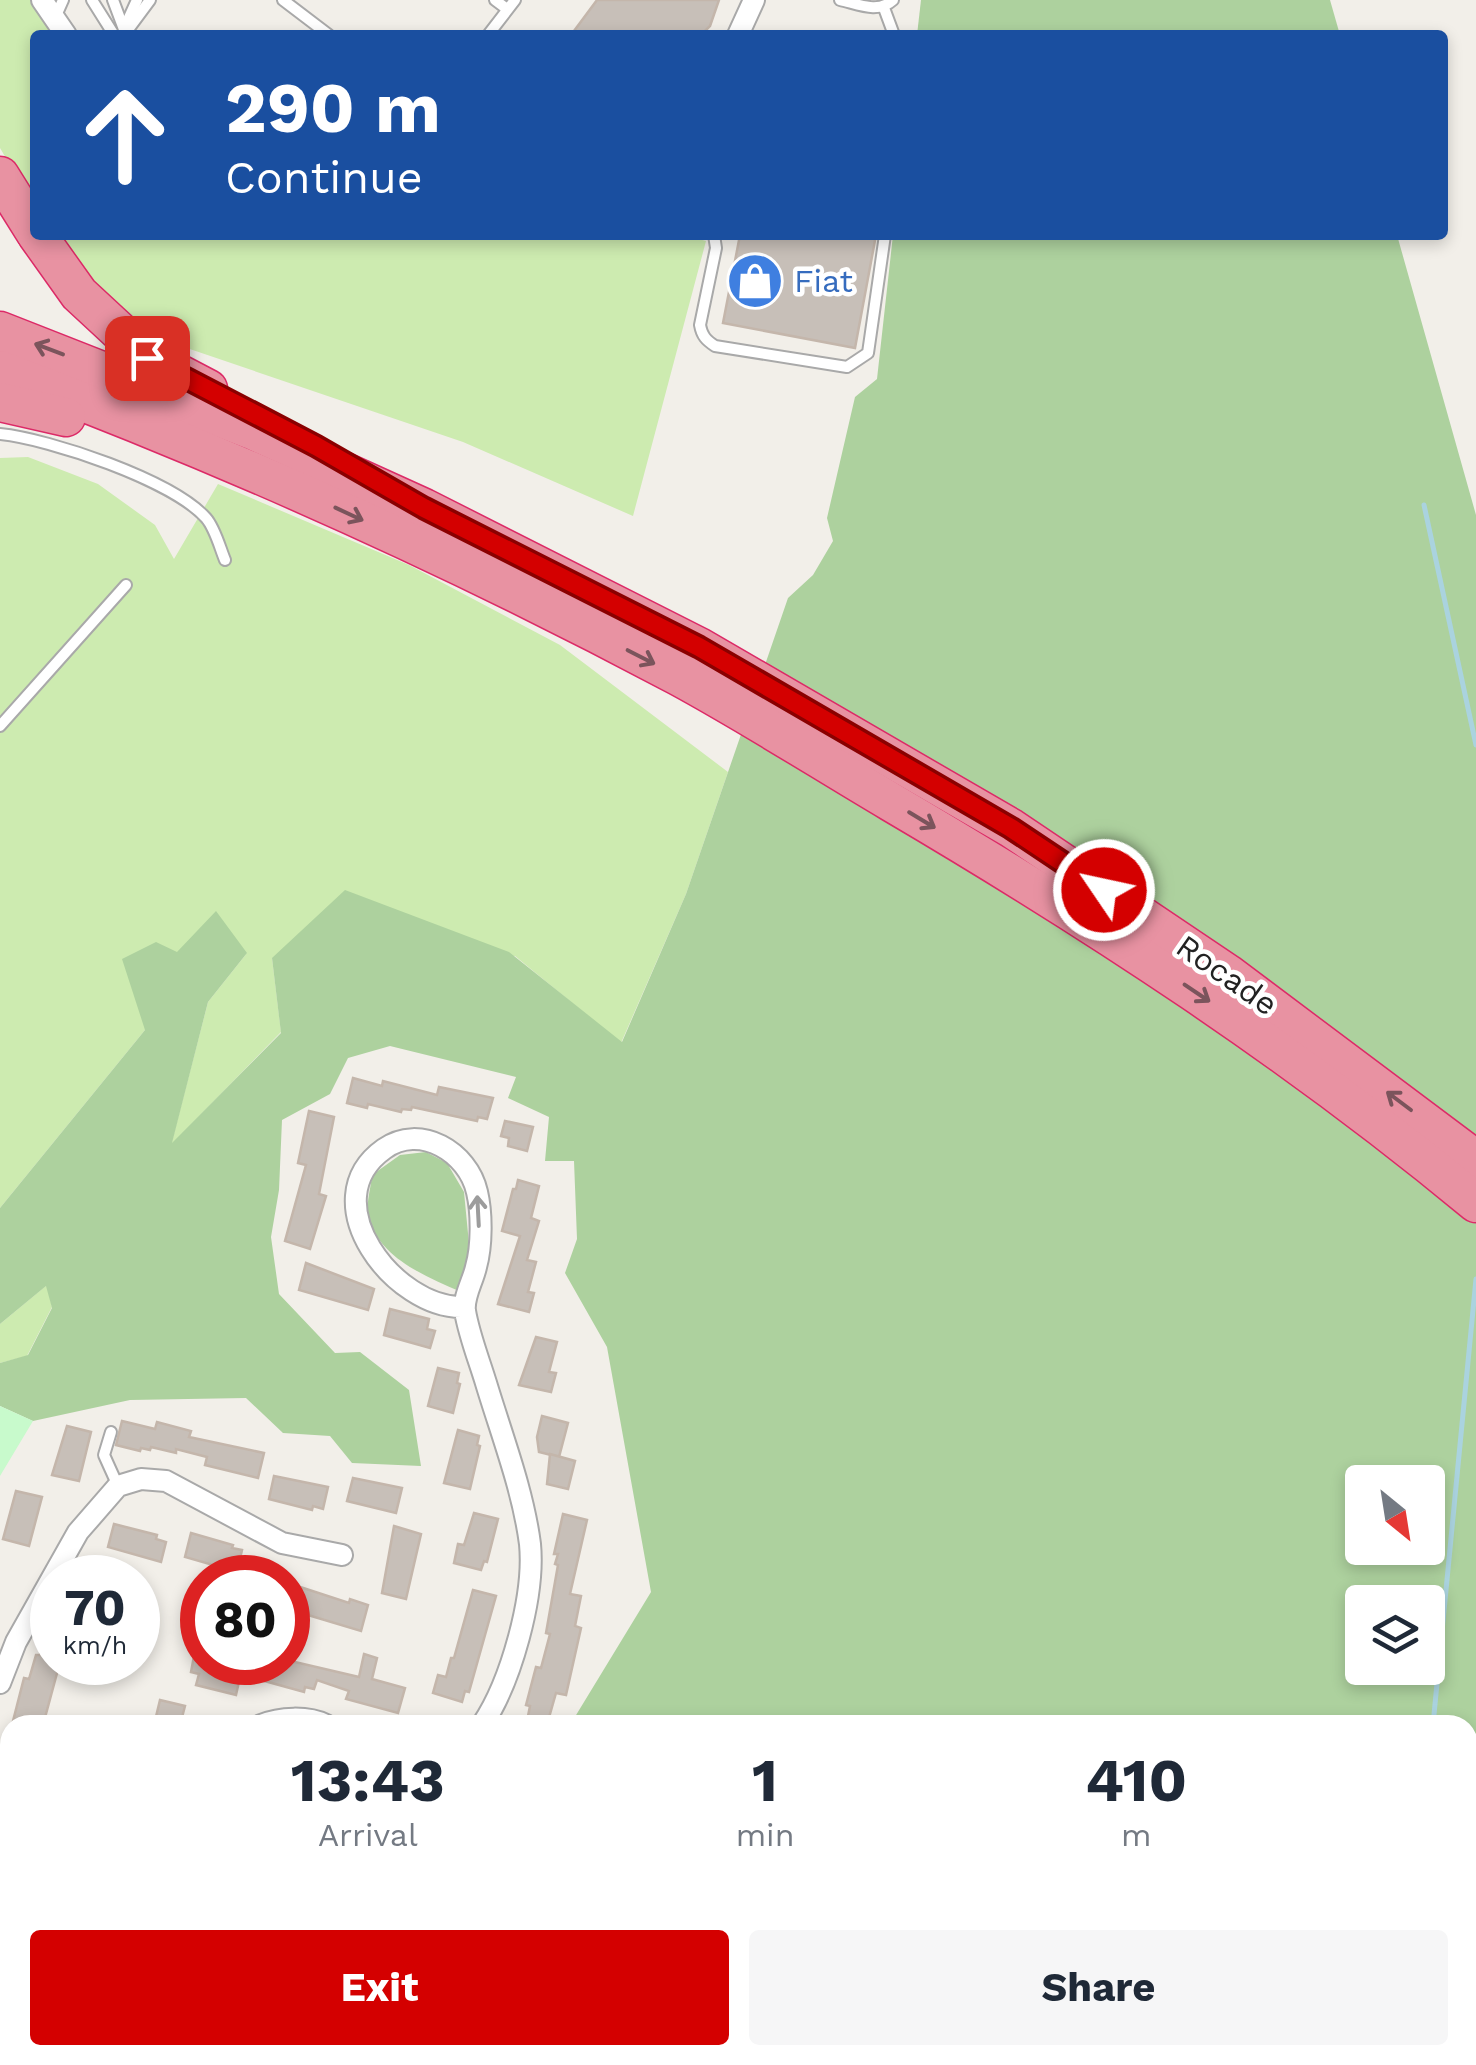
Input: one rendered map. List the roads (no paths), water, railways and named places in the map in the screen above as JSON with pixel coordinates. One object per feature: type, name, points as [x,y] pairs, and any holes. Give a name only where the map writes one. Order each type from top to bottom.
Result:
[{"type":"highway","points":[[0,176],[30,224]]},
{"type":"highway","points":[[40,240],[79,294],[147,358],[316,446],[424,508]]},
{"type":"highway","name":"Rocade","points":[[0,330],[252,430],[424,508],[699,647],[1011,828],[1228,974],[1476,1160]]},
{"type":"highway","points":[[0,370],[278,482],[485,576],[682,678],[991,860],[1205,998],[1476,1204]]},
{"type":"highway","points":[[0,402],[114,430],[278,482]]},
{"type":"street","points":[[42,0],[62,18]]},
{"type":"street","points":[[740,30],[754,0]]},
{"type":"street","points":[[464,1306],[446,1307],[398,1279],[374,1255],[356,1221],[356,1186],[369,1161],[388,1145],[413,1140],[442,1144],[462,1161],[477,1190],[478,1263],[464,1306],[523,1506],[530,1548],[523,1620],[508,1674],[487,1715]]},
{"type":"street","points":[[0,1683],[16,1642],[78,1532],[118,1486],[142,1479],[166,1481],[282,1543],[342,1555]]},
{"type":"lane","points":[[92,0],[118,30]]},
{"type":"lane","points":[[113,0],[121,30]]},
{"type":"lane","points":[[124,30],[137,0]]},
{"type":"lane","points":[[125,30],[150,0]]},
{"type":"lane","points":[[282,0],[322,30]]},
{"type":"lane","points":[[492,30],[511,4],[495,0]]},
{"type":"lane","points":[[840,0],[872,3],[891,30]]},
{"type":"lane","points":[[715,240],[700,326],[709,342],[847,367],[868,353],[884,240]]},
{"type":"lane","points":[[0,434],[74,452],[166,490],[208,519],[226,560]]},
{"type":"lane","points":[[0,726],[126,586]]},
{"type":"lane","points":[[111,1432],[104,1455],[118,1486]]},
{"type":"waterway","points":[[1424,505],[1476,745]]},
{"type":"waterway","points":[[1434,1715],[1476,1279]]},
{"type":"place","name":"Fiat","points":[[755,281]]}]
